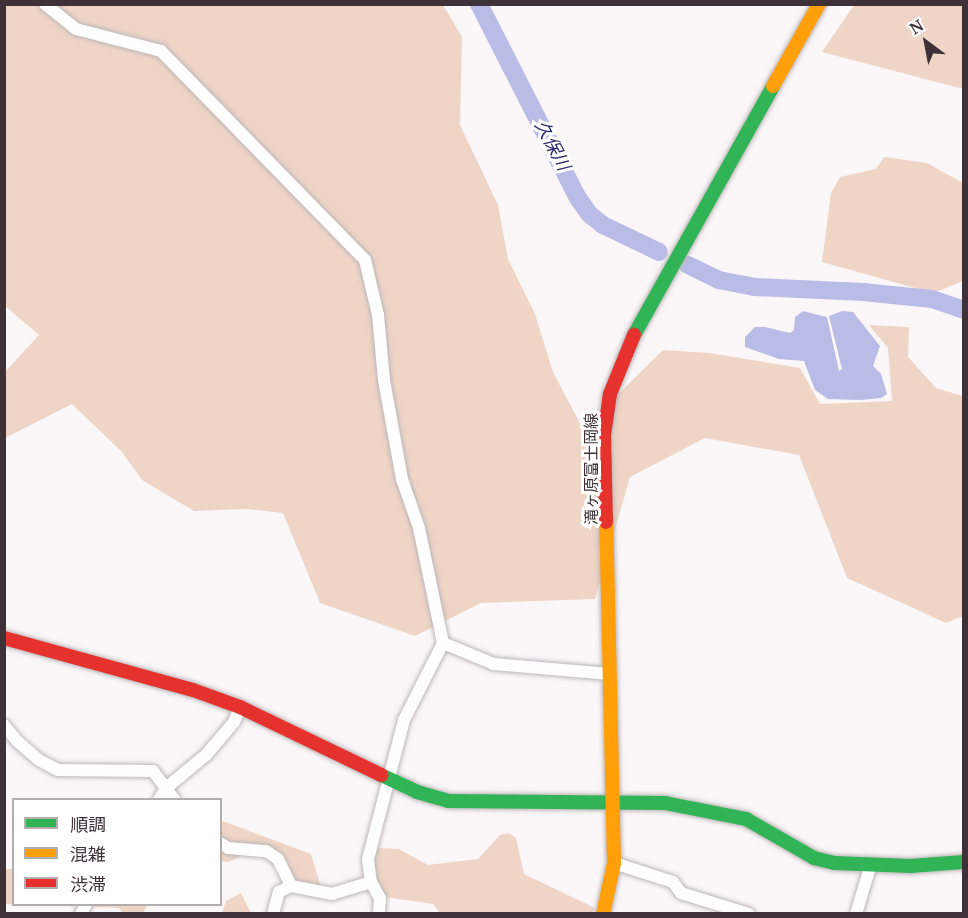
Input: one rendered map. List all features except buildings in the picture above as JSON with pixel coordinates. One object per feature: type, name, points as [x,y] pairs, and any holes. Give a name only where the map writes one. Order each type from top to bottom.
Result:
[{"type":"street","points":[[45,4],[76,29],[160,51],[365,260],[378,315],[384,380],[402,479],[419,528],[443,642],[404,720],[368,860],[371,882],[380,898],[379,914]]},
{"type":"street","name":"滝ヶ原富士岡線","points":[[603,914],[614,863],[604,435],[610,394],[633,337],[819,4]]},
{"type":"street","points":[[4,638],[193,690],[240,707],[417,792],[448,801],[665,804],[732,814],[765,828],[814,858],[834,863],[910,866],[963,862]]},
{"type":"street","points":[[443,642],[494,664],[610,674]]},
{"type":"street","points":[[160,798],[166,788],[206,755],[234,722],[240,707]]},
{"type":"street","points":[[4,725],[17,741],[39,760],[58,770],[153,771],[174,798]]},
{"type":"street","points":[[222,844],[228,848],[266,851],[278,859],[291,886]]},
{"type":"street","points":[[614,863],[672,881],[681,893],[749,914]]},
{"type":"street","points":[[856,914],[871,864]]},
{"type":"street","points":[[273,914],[279,892],[291,886],[332,894],[371,882]]},
{"type":"shaded area","points":[[5,5],[443,5],[462,37],[460,125],[498,205],[508,259],[535,314],[553,372],[583,429],[663,350],[709,353],[800,368],[820,404],[892,401],[888,348],[869,325],[909,327],[908,357],[936,388],[963,396],[963,616],[946,623],[847,578],[799,455],[705,438],[630,477],[595,599],[481,603],[415,636],[320,603],[283,513],[246,509],[194,511],[142,480],[122,452],[72,404],[5,438],[5,372],[39,335],[5,306]]},
{"type":"shaded area","points":[[854,5],[963,5],[963,89],[822,52]]},
{"type":"shaded area","points":[[884,157],[927,163],[963,183],[963,281],[933,293],[822,262],[831,193],[840,177],[876,169]]},
{"type":"shaded area","points":[[222,821],[311,854],[321,887],[296,882],[255,851],[228,862],[222,861]]},
{"type":"shaded area","points":[[509,833],[516,838],[524,874],[595,908],[592,914],[440,913],[433,904],[384,897],[378,894],[369,856],[377,848],[399,849],[428,865],[478,859],[500,835]]},
{"type":"shaded area","points":[[4,869],[12,869],[12,904],[5,904]]},
{"type":"shaded area","points":[[241,893],[251,913],[222,913],[226,901]]},
{"type":"shaded area","points":[[62,906],[147,906],[143,913],[123,914],[119,908]]},
{"type":"water","points":[[803,311],[827,317],[839,371],[842,369],[829,316],[842,311],[853,312],[880,346],[873,366],[881,374],[887,394],[881,398],[861,400],[828,399],[815,390],[804,361],[779,359],[745,347],[745,337],[755,327],[790,333],[794,330],[795,317]]},
{"type":"waterway","name":"久保川","points":[[479,4],[578,198],[589,214],[603,225],[659,252]]},
{"type":"waterway","name":"久保川","points":[[688,265],[719,280],[754,287],[863,292],[932,299],[964,310]]},
{"type":"traffic: fast","points":[[634,335],[773,86]]},
{"type":"traffic: fast","points":[[381,775],[417,792],[448,801],[665,803],[746,819],[814,858],[834,863],[910,866],[964,862]]},
{"type":"traffic: slow","points":[[773,86],[819,4]]},
{"type":"traffic: slow","points":[[603,914],[614,863],[606,522]]},
{"type":"traffic: jam","points":[[606,522],[604,435],[610,394],[634,335]]},
{"type":"traffic: jam","points":[[4,638],[193,690],[240,707],[381,775]]}]
